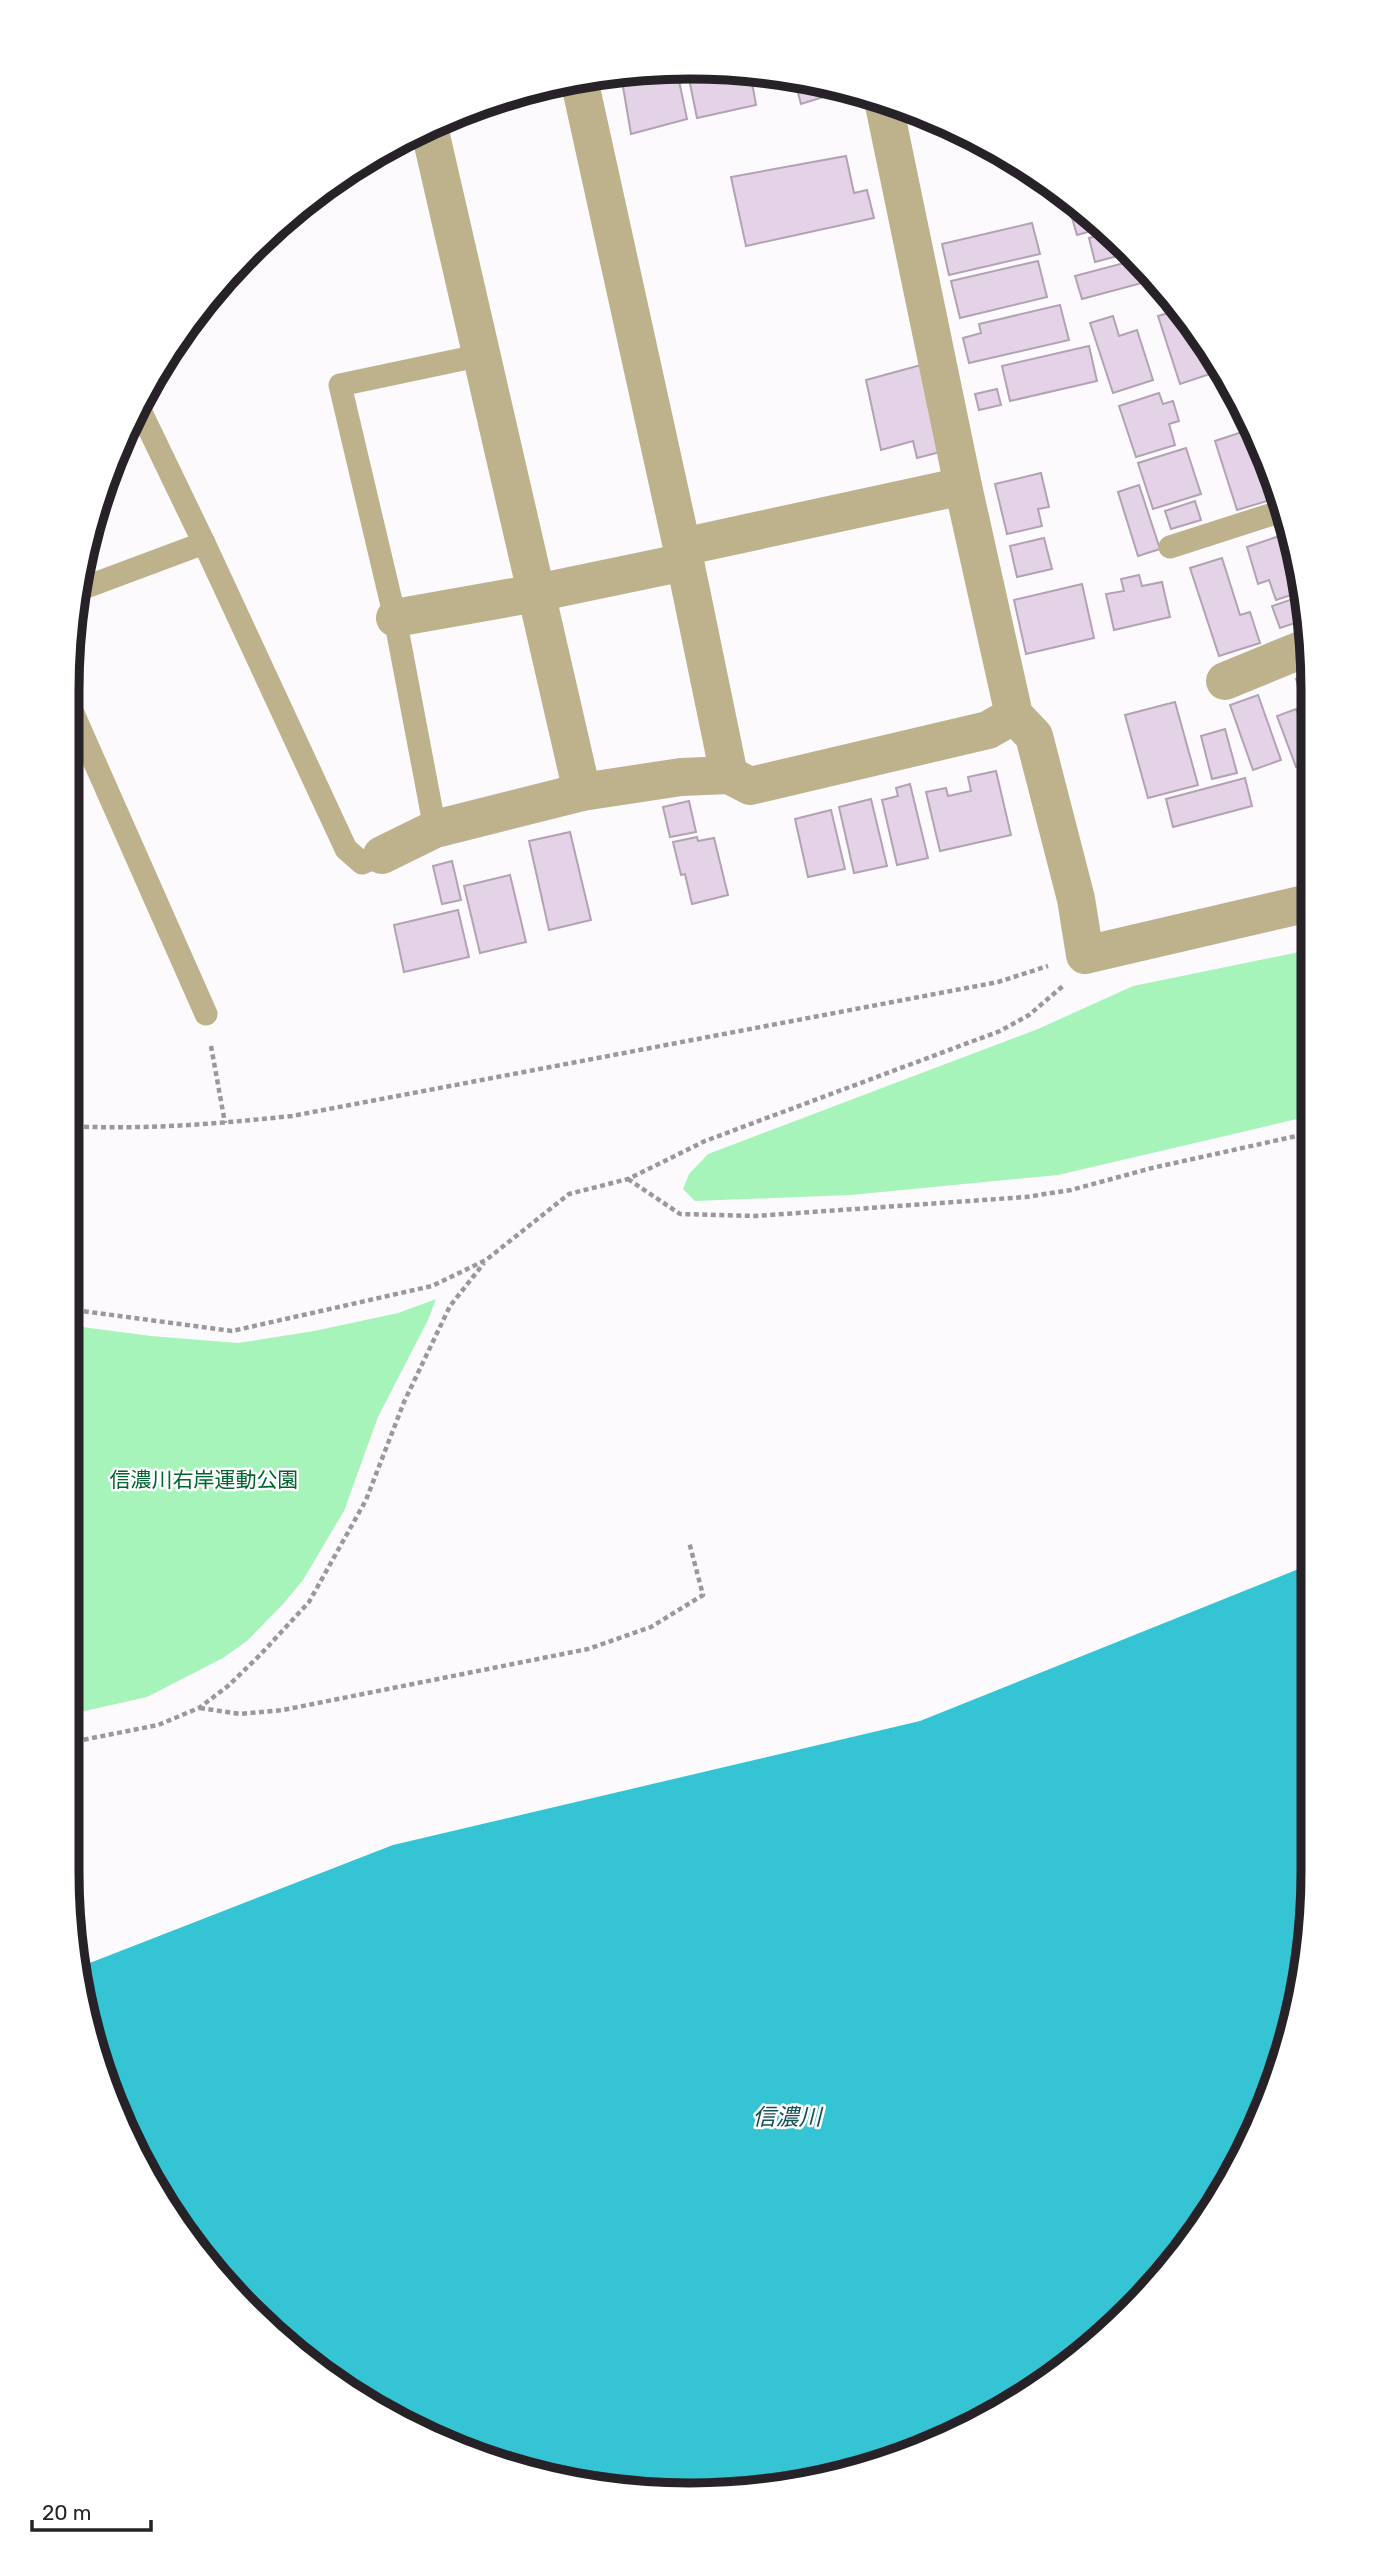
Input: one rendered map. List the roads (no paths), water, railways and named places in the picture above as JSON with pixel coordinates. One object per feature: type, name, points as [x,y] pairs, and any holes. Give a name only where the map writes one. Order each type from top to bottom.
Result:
[{"type":"street","points":[[581,88],[729,775]]},
{"type":"street","points":[[885,111],[963,486],[1014,715],[1034,736],[1076,899],[1085,955],[1301,905]]},
{"type":"street","points":[[431,137],[582,792]]},
{"type":"street","points":[[395,618],[536,593],[963,486]]},
{"type":"street","points":[[1225,681],[1300,650]]},
{"type":"street","points":[[383,855],[435,829],[582,792],[681,777],[729,775],[750,786],[988,730],[1014,715]]},
{"type":"lane","points":[[435,829],[395,618],[340,386],[482,355]]},
{"type":"lane","points":[[143,417],[346,849],[362,863],[383,855]]},
{"type":"lane","points":[[1170,547],[1275,513]]},
{"type":"lane","points":[[88,586],[204,542]]},
{"type":"lane","points":[[79,727],[206,1014]]},
{"type":"water","name":"信濃川","points":[[1301,1568],[1300,1912],[1290,1991],[1269,2068],[1255,2106],[1219,2178],[1175,2244],[1150,2275],[1093,2332],[1030,2380],[996,2401],[924,2437],[886,2451],[809,2472],[730,2482],[690,2483],[650,2482],[571,2472],[494,2451],[456,2437],[384,2401],[350,2380],[287,2332],[258,2304],[230,2275],[182,2212],[161,2178],[125,2106],[100,2030],[86,1964],[393,1845],[920,1721]]},
{"type":"park label","name":"信濃川右岸運動公園","points":[[204,1479]]}]
